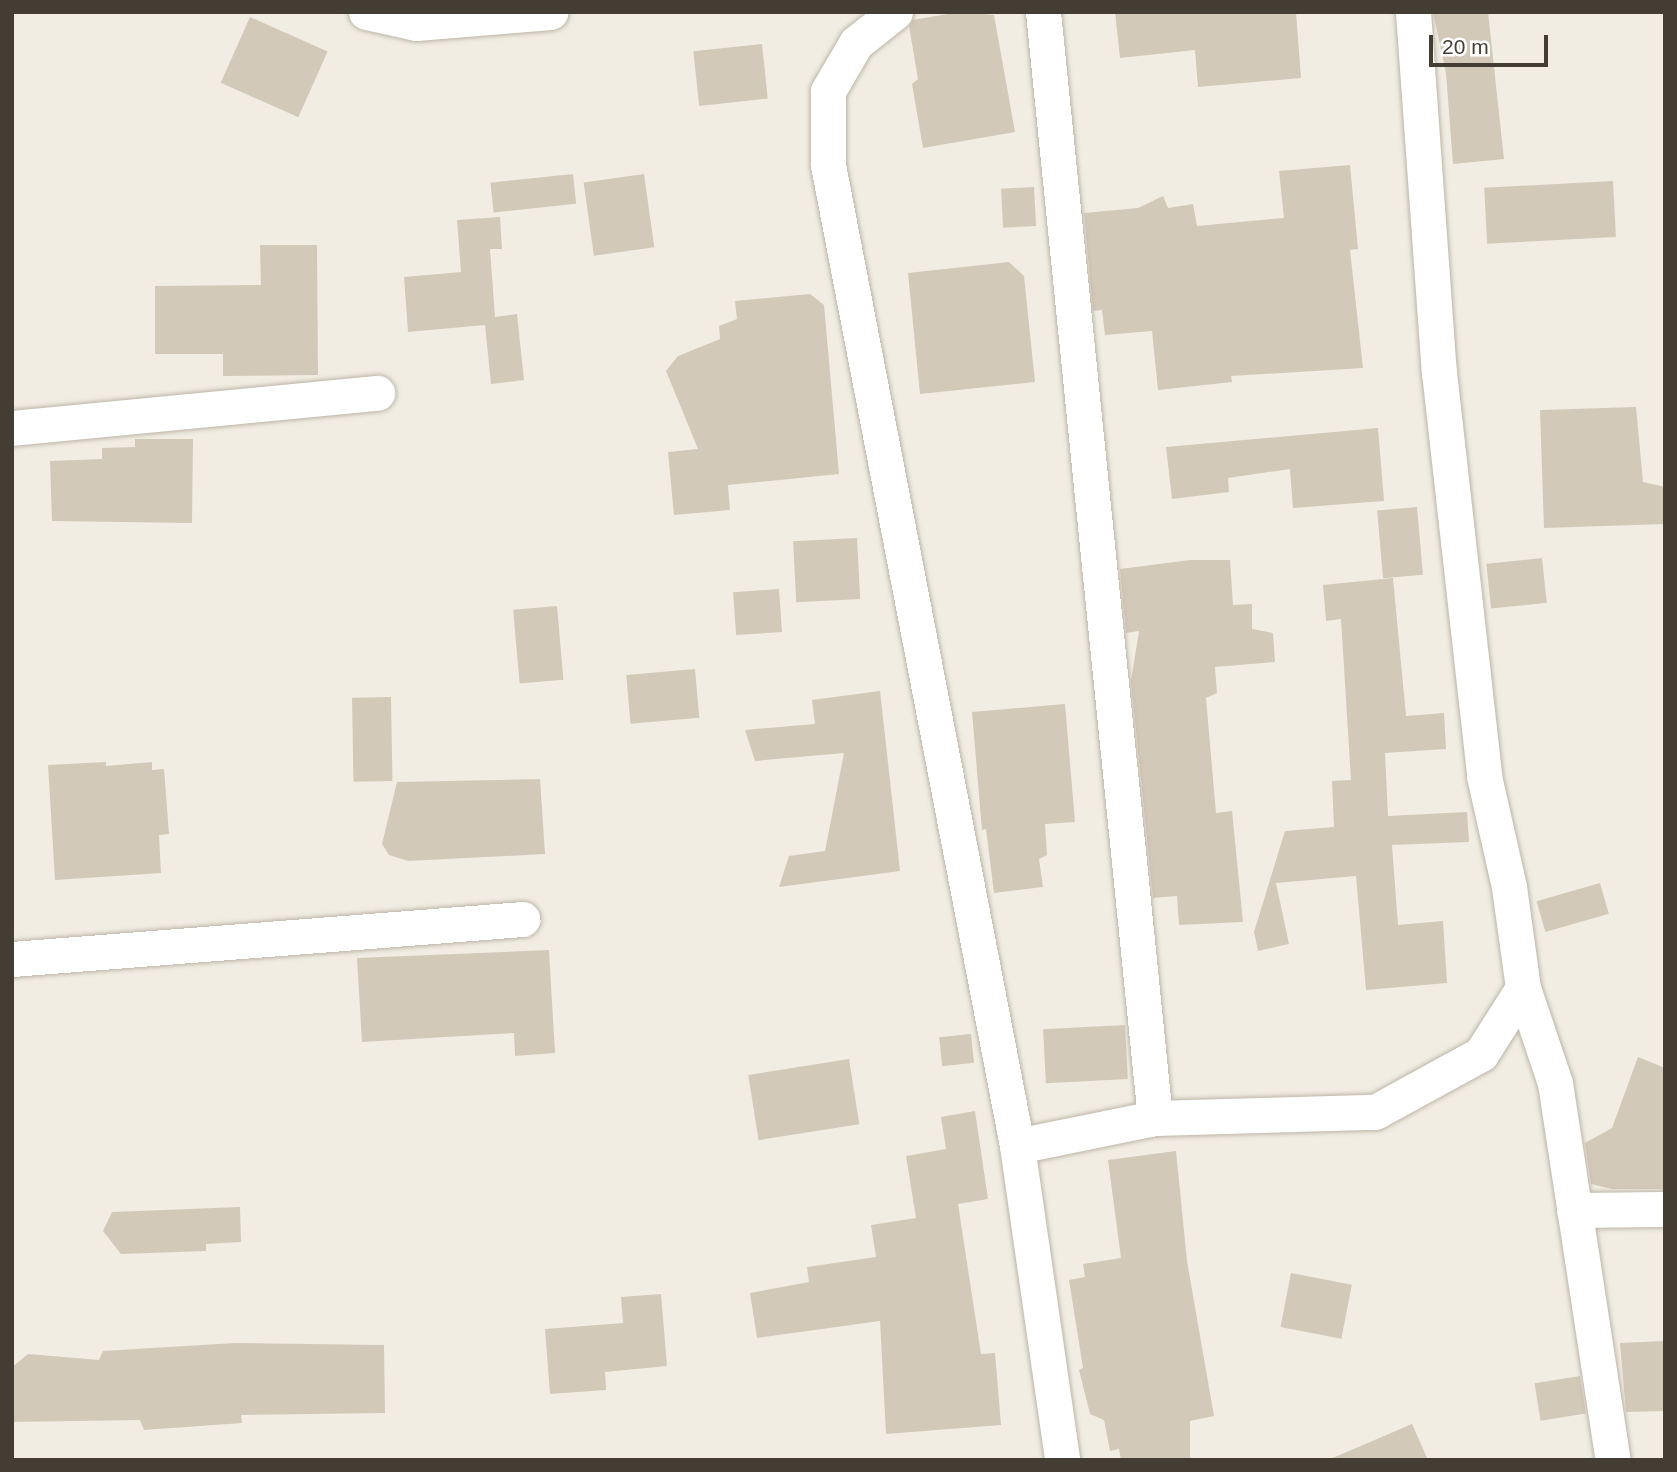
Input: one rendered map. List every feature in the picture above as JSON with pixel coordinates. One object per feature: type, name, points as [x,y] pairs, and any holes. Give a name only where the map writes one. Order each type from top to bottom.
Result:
[{"type":"street","points":[[366,12],[416,23],[551,12]]},
{"type":"street","points":[[895,12],[856,43],[828,91],[828,165],[1017,1146],[1062,1460]]},
{"type":"street","points":[[1043,12],[1155,1118]]},
{"type":"street","points":[[1413,12],[1439,372],[1484,776],[1509,887],[1523,988],[1555,1083],[1613,1460]]},
{"type":"street","points":[[12,428],[377,393]]},
{"type":"street","points":[[12,959],[522,919]]},
{"type":"street","points":[[1017,1146],[1155,1118],[1375,1112],[1481,1054],[1523,988]]},
{"type":"street","points":[[1574,1210],[1665,1209]]},
{"type":"building","points":[[959,12],[994,15],[1015,132],[923,148],[912,84],[918,79],[909,26],[913,20]]},
{"type":"building","points":[[1115,12],[1296,12],[1301,78],[1198,87],[1195,50],[1120,58]]},
{"type":"building","points":[[1433,12],[1488,12],[1504,159],[1453,164],[1446,73]]},
{"type":"building","points":[[250,17],[328,52],[298,117],[221,83]]},
{"type":"building","points":[[762,44],[768,99],[699,106],[693,51]]},
{"type":"building","points":[[1350,165],[1358,249],[1350,250],[1363,368],[1231,376],[1232,382],[1158,390],[1152,331],[1105,335],[1102,310],[1093,311],[1084,213],[1138,208],[1163,196],[1168,208],[1193,204],[1197,226],[1284,218],[1279,171]]},
{"type":"building","points":[[573,174],[576,204],[494,213],[490,183]]},
{"type":"building","points":[[644,174],[654,247],[594,256],[584,182]]},
{"type":"building","points":[[1613,181],[1616,237],[1487,244],[1484,188]]},
{"type":"building","points":[[1034,187],[1036,226],[1003,228],[1001,189]]},
{"type":"building","points":[[500,217],[502,249],[490,249],[495,317],[517,314],[524,380],[491,384],[485,325],[408,332],[404,277],[461,272],[457,220]]},
{"type":"building","points":[[260,245],[317,245],[318,375],[223,376],[223,354],[155,354],[155,286],[261,285]]},
{"type":"building","points":[[1009,262],[1024,276],[1035,382],[920,394],[908,273]]},
{"type":"building","points":[[810,294],[824,305],[839,474],[728,485],[730,510],[674,515],[668,452],[698,449],[666,371],[678,356],[720,339],[719,326],[737,319],[735,301]]},
{"type":"building","points":[[1636,407],[1643,482],[1665,487],[1665,524],[1544,528],[1540,410]]},
{"type":"building","points":[[1378,428],[1384,501],[1293,508],[1290,469],[1228,478],[1229,492],[1172,499],[1166,447]]},
{"type":"building","points":[[135,439],[193,439],[192,523],[52,521],[50,461],[102,459],[102,448],[135,447]]},
{"type":"building","points":[[1417,507],[1423,575],[1383,578],[1377,510]]},
{"type":"building","points":[[857,538],[860,599],[796,602],[793,541]]},
{"type":"building","points":[[1542,558],[1547,603],[1491,609],[1486,564]]},
{"type":"building","points":[[1190,560],[1230,560],[1233,605],[1252,604],[1252,629],[1273,633],[1275,662],[1215,667],[1217,693],[1206,698],[1216,813],[1232,811],[1243,922],[1179,925],[1177,896],[1153,898],[1131,681],[1139,631],[1126,633],[1120,569]]},
{"type":"building","points":[[1393,578],[1406,716],[1444,713],[1446,749],[1385,753],[1388,816],[1467,812],[1469,842],[1392,845],[1398,925],[1443,921],[1447,983],[1366,990],[1356,876],[1276,883],[1289,944],[1258,951],[1254,932],[1285,831],[1334,827],[1332,781],[1351,780],[1341,619],[1326,621],[1323,585]]},
{"type":"building","points":[[779,589],[782,632],[736,635],[733,592]]},
{"type":"building","points":[[557,606],[563,680],[520,684],[513,610]]},
{"type":"building","points":[[695,669],[699,718],[631,724],[626,675]]},
{"type":"building","points":[[880,691],[900,871],[779,887],[789,856],[825,851],[844,753],[755,761],[745,730],[815,724],[812,700]]},
{"type":"building","points":[[391,697],[392,781],[353,782],[352,698]]},
{"type":"building","points":[[1065,704],[1075,822],[1045,824],[1047,855],[1039,859],[1043,887],[994,893],[986,829],[982,830],[972,712]]},
{"type":"building","points":[[106,762],[106,766],[152,762],[152,770],[164,769],[169,834],[159,835],[161,873],[55,880],[48,765]]},
{"type":"building","points":[[540,779],[545,854],[408,861],[389,855],[382,844],[397,782]]},
{"type":"building","points":[[1600,883],[1609,914],[1545,932],[1537,901]]},
{"type":"building","points":[[549,950],[555,1053],[515,1056],[514,1033],[362,1042],[357,958]]},
{"type":"building","points":[[1125,1025],[1128,1079],[1046,1083],[1043,1029]]},
{"type":"building","points":[[971,1034],[974,1063],[942,1066],[939,1037]]},
{"type":"building","points":[[1638,1057],[1665,1068],[1665,1189],[1612,1189],[1591,1184],[1585,1143],[1612,1128]]},
{"type":"building","points":[[849,1059],[859,1124],[759,1140],[748,1075]]},
{"type":"building","points":[[975,1111],[988,1199],[958,1204],[981,1354],[995,1353],[1001,1425],[886,1434],[880,1321],[757,1338],[750,1293],[809,1282],[807,1267],[876,1257],[871,1225],[916,1218],[906,1156],[946,1149],[941,1117]]},
{"type":"building","points":[[1176,1151],[1187,1261],[1214,1416],[1190,1421],[1190,1460],[1121,1460],[1119,1449],[1110,1451],[1104,1420],[1090,1414],[1079,1370],[1083,1368],[1069,1280],[1085,1277],[1083,1264],[1121,1258],[1108,1160]]},
{"type":"building","points":[[240,1207],[241,1242],[206,1244],[206,1251],[121,1254],[103,1231],[112,1212]]},
{"type":"building","points":[[1291,1273],[1352,1285],[1341,1339],[1281,1327]]},
{"type":"building","points":[[661,1294],[667,1366],[605,1372],[606,1390],[550,1394],[545,1329],[623,1323],[621,1297]]},
{"type":"building","points":[[1665,1341],[1665,1411],[1626,1412],[1620,1343]]},
{"type":"building","points":[[235,1343],[384,1345],[385,1413],[241,1415],[242,1423],[144,1430],[140,1420],[12,1422],[12,1367],[28,1354],[99,1360],[103,1351]]},
{"type":"building","points":[[1580,1376],[1586,1414],[1541,1421],[1535,1383]]},
{"type":"building","points":[[1412,1424],[1428,1460],[1328,1460]]}]
